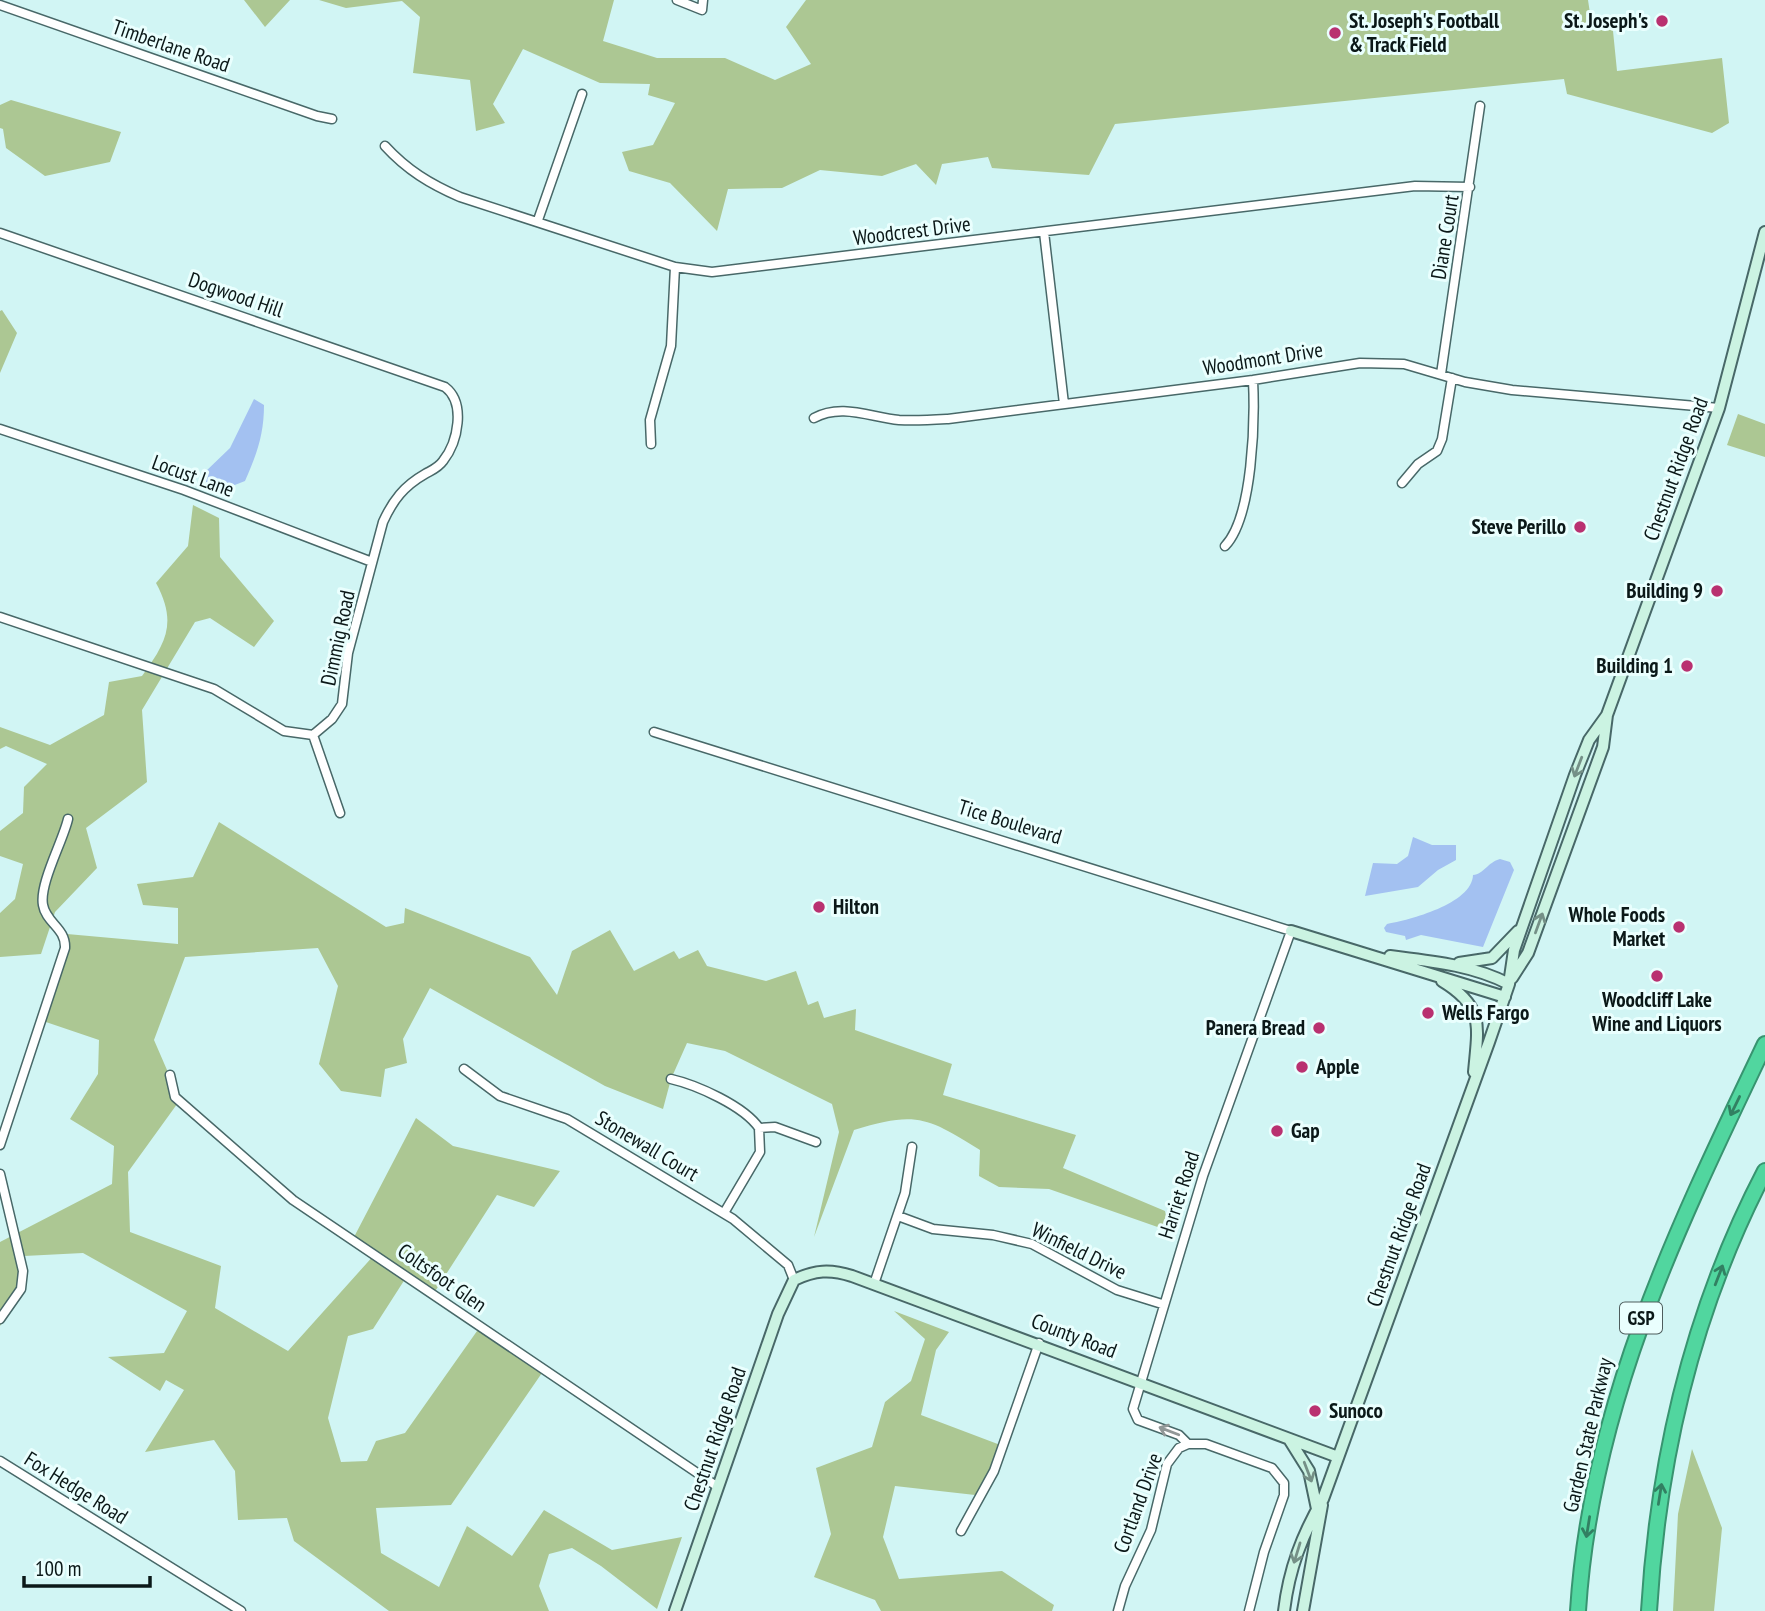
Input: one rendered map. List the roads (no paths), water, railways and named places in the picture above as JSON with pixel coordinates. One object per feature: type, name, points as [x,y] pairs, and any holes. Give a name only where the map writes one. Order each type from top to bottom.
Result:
[{"type":"highway","name":"Garden State Parkway","points":[[1578,1611],[1594,1491],[1612,1412],[1632,1346],[1673,1238],[1765,1044]]},
{"type":"highway","points":[[1649,1611],[1660,1497],[1680,1396],[1722,1266],[1765,1171]]},
{"type":"main road","name":"Chestnut Ridge Road","points":[[1509,984],[1528,953],[1603,747],[1607,715],[1718,408],[1765,232]]},
{"type":"main road","name":"Chestnut Ridge Road","points":[[1284,1611],[1300,1541],[1320,1504],[1338,1457],[1505,997],[1522,926],[1581,758],[1589,740],[1607,715]]},
{"type":"main road","points":[[1439,962],[1489,960],[1500,953],[1522,926]]},
{"type":"main road","name":"Tice Boulevard","points":[[1291,930],[1505,997]]},
{"type":"main road","name":"Tice Boulevard","points":[[1353,951],[1439,962],[1485,973],[1509,984]]},
{"type":"main road","points":[[1431,974],[1464,996],[1474,1010],[1477,1026],[1474,1083]]},
{"type":"main road","name":"County Road","points":[[794,1280],[812,1272],[831,1270],[1039,1343],[1338,1457]]},
{"type":"main road","name":"Chestnut Ridge Road","points":[[675,1611],[778,1314],[794,1280]]},
{"type":"main road","points":[[1289,1439],[1309,1471],[1320,1504]]},
{"type":"main road","name":"Chestnut Ridge Road","points":[[1303,1611],[1318,1539],[1320,1504]]},
{"type":"street","points":[[677,0],[702,5]]},
{"type":"street","name":"Timberlane Road","points":[[0,5],[317,116],[332,118]]},
{"type":"street","points":[[538,220],[582,94]]},
{"type":"street","name":"Diane Court","points":[[1441,374],[1480,106]]},
{"type":"street","name":"Woodcrest Drive","points":[[385,146],[402,165],[429,184],[675,267],[731,272],[1415,186],[1470,187]]},
{"type":"street","points":[[1044,232],[1065,404]]},
{"type":"street","name":"Dogwood Hill","points":[[0,233],[447,388],[456,399]]},
{"type":"street","points":[[651,444],[650,419],[671,346],[675,267]]},
{"type":"street","name":"Woodmont Drive","points":[[814,418],[824,412],[843,410],[869,416],[923,421],[1253,380],[1360,362],[1404,364],[1452,378],[1513,390],[1718,408]]},
{"type":"street","points":[[1402,483],[1418,464],[1437,451],[1442,439],[1452,378]]},
{"type":"street","points":[[1225,546],[1242,519],[1253,433],[1253,380]]},
{"type":"street","name":"Dimmig Road","points":[[313,735],[332,719],[342,704],[348,653],[372,562],[392,502],[405,487],[436,468],[446,456],[458,413],[456,399]]},
{"type":"street","name":"Locust Lane","points":[[0,429],[184,490],[372,562]]},
{"type":"street","points":[[0,617],[214,689],[284,731],[313,735],[340,813]]},
{"type":"street","name":"Tice Boulevard","points":[[654,732],[1291,930]]},
{"type":"street","points":[[0,1145],[65,948],[64,933],[48,918],[43,904],[44,888],[68,819]]},
{"type":"street","name":"Harriet Road","points":[[1188,1444],[1179,1435],[1135,1418],[1133,1409],[1162,1304],[1203,1176],[1291,930]]},
{"type":"street","name":"Stonewall Court","points":[[464,1069],[500,1096],[567,1119],[724,1213],[771,1248],[788,1265],[794,1280]]},
{"type":"street","name":"Coltsfoot Glen","points":[[170,1075],[175,1097],[293,1200],[718,1487]]},
{"type":"street","points":[[671,1079],[694,1084],[749,1117],[759,1128],[762,1143],[760,1152],[724,1213]]},
{"type":"street","points":[[759,1128],[775,1127],[816,1142]]},
{"type":"street","points":[[874,1284],[907,1184],[912,1147]]},
{"type":"street","points":[[0,1174],[23,1271],[21,1289],[0,1319]]},
{"type":"street","name":"Winfield Drive","points":[[898,1216],[933,1229],[993,1235],[1032,1244],[1117,1290],[1162,1304]]},
{"type":"street","points":[[961,1531],[994,1471],[1039,1343]]},
{"type":"street","name":"Cortland Drive","points":[[1118,1611],[1125,1586],[1151,1530],[1167,1464],[1175,1451],[1188,1444],[1206,1444],[1272,1468],[1284,1483],[1284,1495],[1264,1552],[1249,1611]]},
{"type":"street","name":"Fox Hedge Road","points":[[0,1461],[241,1611]]},
{"type":"water","points":[[254,399],[264,405],[263,425],[245,481],[222,490],[206,483],[204,473],[230,448]]},
{"type":"water","points":[[1413,837],[1432,845],[1456,845],[1456,860],[1438,870],[1418,887],[1365,896],[1373,863],[1397,864],[1408,856]]},
{"type":"water","points":[[1500,859],[1510,862],[1514,870],[1483,947],[1421,935],[1406,940],[1405,936],[1386,932],[1384,928],[1387,924],[1410,919],[1451,902],[1470,885],[1473,875]]},
{"type":"place","name":"St. Joseph's","points":[[1662,21]]},
{"type":"place","name":"St. Joseph's Football & Track Field","points":[[1335,33]]},
{"type":"place","name":"Steve Perillo","points":[[1580,527]]},
{"type":"place","name":"Building 9","points":[[1717,591]]},
{"type":"place","name":"Building 1","points":[[1687,666]]},
{"type":"place","name":"Hilton","points":[[819,907]]},
{"type":"place","name":"Whole Foods Market","points":[[1679,927]]},
{"type":"place","name":"Woodcliff Lake Wine and Liquors","points":[[1657,976]]},
{"type":"place","name":"Wells Fargo","points":[[1428,1013]]},
{"type":"place","name":"Panera Bread","points":[[1319,1028]]},
{"type":"place","name":"Apple","points":[[1302,1067]]},
{"type":"place","name":"Gap","points":[[1277,1131]]},
{"type":"place","name":"Sunoco","points":[[1315,1411]]}]
